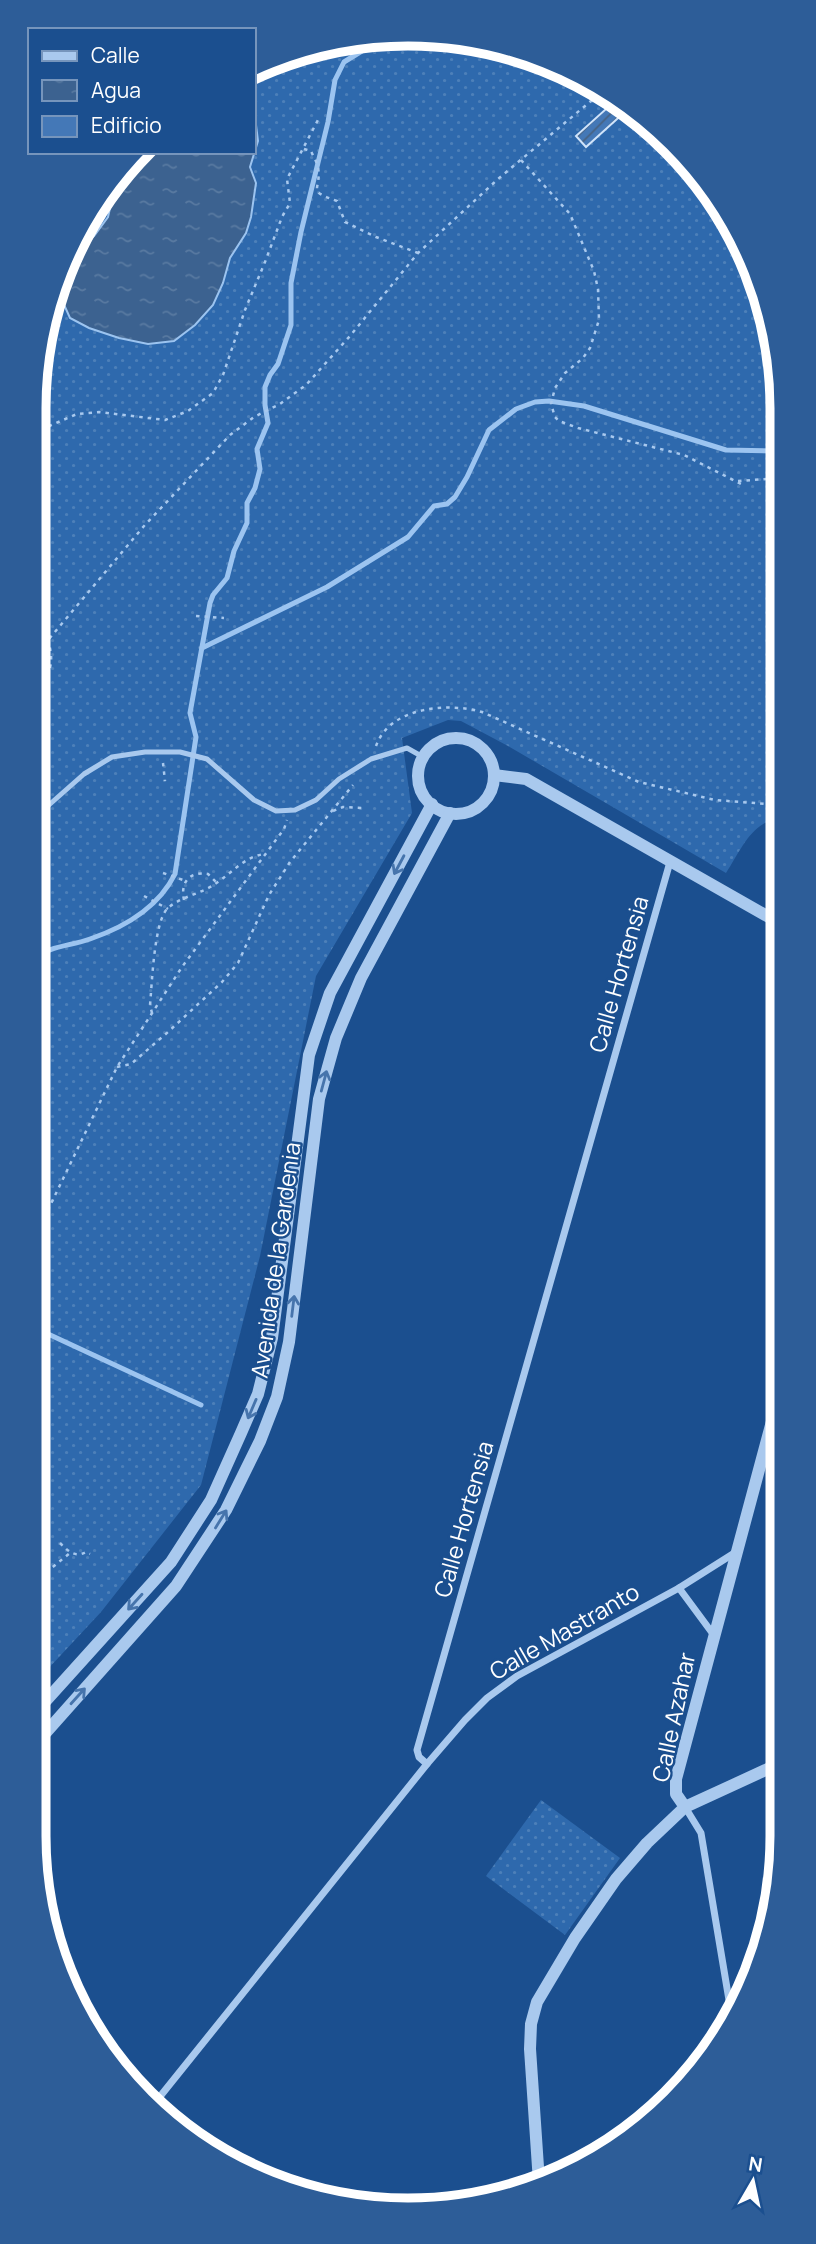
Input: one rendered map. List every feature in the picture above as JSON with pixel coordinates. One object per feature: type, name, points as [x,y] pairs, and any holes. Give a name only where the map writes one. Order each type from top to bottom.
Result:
[{"type":"street","points":[[454,738],[477,744],[486,753],[494,775],[487,798],[478,807],[467,812],[450,813],[432,804],[423,794],[419,782],[423,757],[431,747],[454,738]]},
{"type":"street","points":[[494,775],[526,779],[770,919]]},
{"type":"street","name":"Avenida de la Gardenia","points":[[46,1701],[171,1562],[211,1500],[258,1394],[272,1338],[309,1055],[330,993],[432,804]]},
{"type":"street","name":"Avenida de la Gardenia","points":[[46,1732],[176,1586],[226,1510],[260,1441],[277,1397],[289,1342],[319,1100],[335,1038],[361,978],[450,813]]},
{"type":"street","name":"Calle Hortensia","points":[[427,1764],[419,1758],[417,1750],[670,862]]},
{"type":"street","name":"Calle Azahar","points":[[538,2174],[530,2049],[531,2024],[537,2002],[555,1970],[616,1879],[647,1843],[685,1807],[676,1794],[675,1787],[713,1634],[770,1429]]},
{"type":"street","name":"Calle Mastranto","points":[[427,1764],[487,1698],[517,1675],[679,1588],[737,1551]]},
{"type":"street","points":[[679,1588],[713,1634]]},
{"type":"street","points":[[158,2098],[427,1764]]},
{"type":"street","points":[[729,2003],[701,1833],[685,1807],[770,1768]]},
{"type":"lane","points":[[46,808],[84,774],[112,757],[162,751],[180,752],[207,759],[254,800],[276,811],[295,810],[316,800],[339,779],[371,759],[407,748],[423,757]]},
{"type":"path","points":[[46,643],[154,516],[230,435],[306,385],[418,253],[595,98]]},
{"type":"path","points":[[46,427],[77,414],[99,412],[165,420],[188,411],[213,393],[223,374],[245,310],[290,202],[287,179],[320,116]]},
{"type":"path","points":[[304,149],[311,151],[318,168],[316,188],[321,196],[337,201],[345,222],[418,253]]},
{"type":"path","points":[[521,160],[570,214],[594,271],[598,289],[599,320],[590,348],[577,365],[565,373],[555,388],[552,412],[564,424],[684,455],[743,485]]},
{"type":"path","points":[[736,481],[770,479]]},
{"type":"path","points":[[196,616],[224,618]]},
{"type":"path","points":[[46,680],[52,666],[48,641]]},
{"type":"path","points":[[162,751],[165,780]]},
{"type":"path","points":[[333,811],[344,807],[363,808]]},
{"type":"path","points":[[46,1214],[117,1067],[182,967],[284,829],[288,810]]},
{"type":"path","points":[[144,896],[166,907],[217,883],[249,858],[265,854]]},
{"type":"path","points":[[163,873],[184,880],[202,873],[214,878],[217,883]]},
{"type":"path","points":[[184,880],[184,900]]},
{"type":"path","points":[[152,1013],[149,1005],[157,941],[166,907]]},
{"type":"path","points":[[60,1543],[70,1553],[90,1554]]},
{"type":"path","points":[[46,1572],[70,1553]]},
{"type":"shaded area","points":[[384,46],[432,46],[479,52],[547,73],[589,94],[629,120],[681,169],[696,187],[722,227],[743,269],[764,337],[770,384],[770,821],[761,825],[748,838],[726,873],[461,721],[448,720],[402,738],[412,813],[316,976],[260,1256],[201,1485],[101,1612],[46,1671],[46,384],[52,337],[73,269],[94,227],[120,187],[150,154],[256,154],[256,79],[291,65],[337,52]]},
{"type":"shaded area","points":[[541,1800],[620,1858],[565,1935],[486,1876]]},
{"type":"water","points":[[150,154],[254,154],[250,167],[256,183],[246,233],[230,258],[213,305],[195,325],[174,341],[148,344],[119,338],[70,318],[62,300],[73,269],[86,243],[108,217],[112,199],[120,187]]},
{"type":"building","points":[[609,107],[621,115],[586,147],[576,136]]},
{"type":"waterway","points":[[46,952],[103,934],[128,922],[159,897],[175,874],[196,737],[190,713],[210,603],[227,578],[234,551],[247,523],[247,503],[255,488],[260,469],[257,449],[268,423],[265,387],[278,364],[291,325],[291,283],[335,80],[344,62],[366,48]]},
{"type":"waterway","points":[[202,648],[327,587],[408,537],[434,506],[447,504],[455,497],[489,430],[516,409],[535,402],[549,401],[584,406],[726,450],[770,451]]},
{"type":"waterway","points":[[46,1333],[201,1405]]}]
